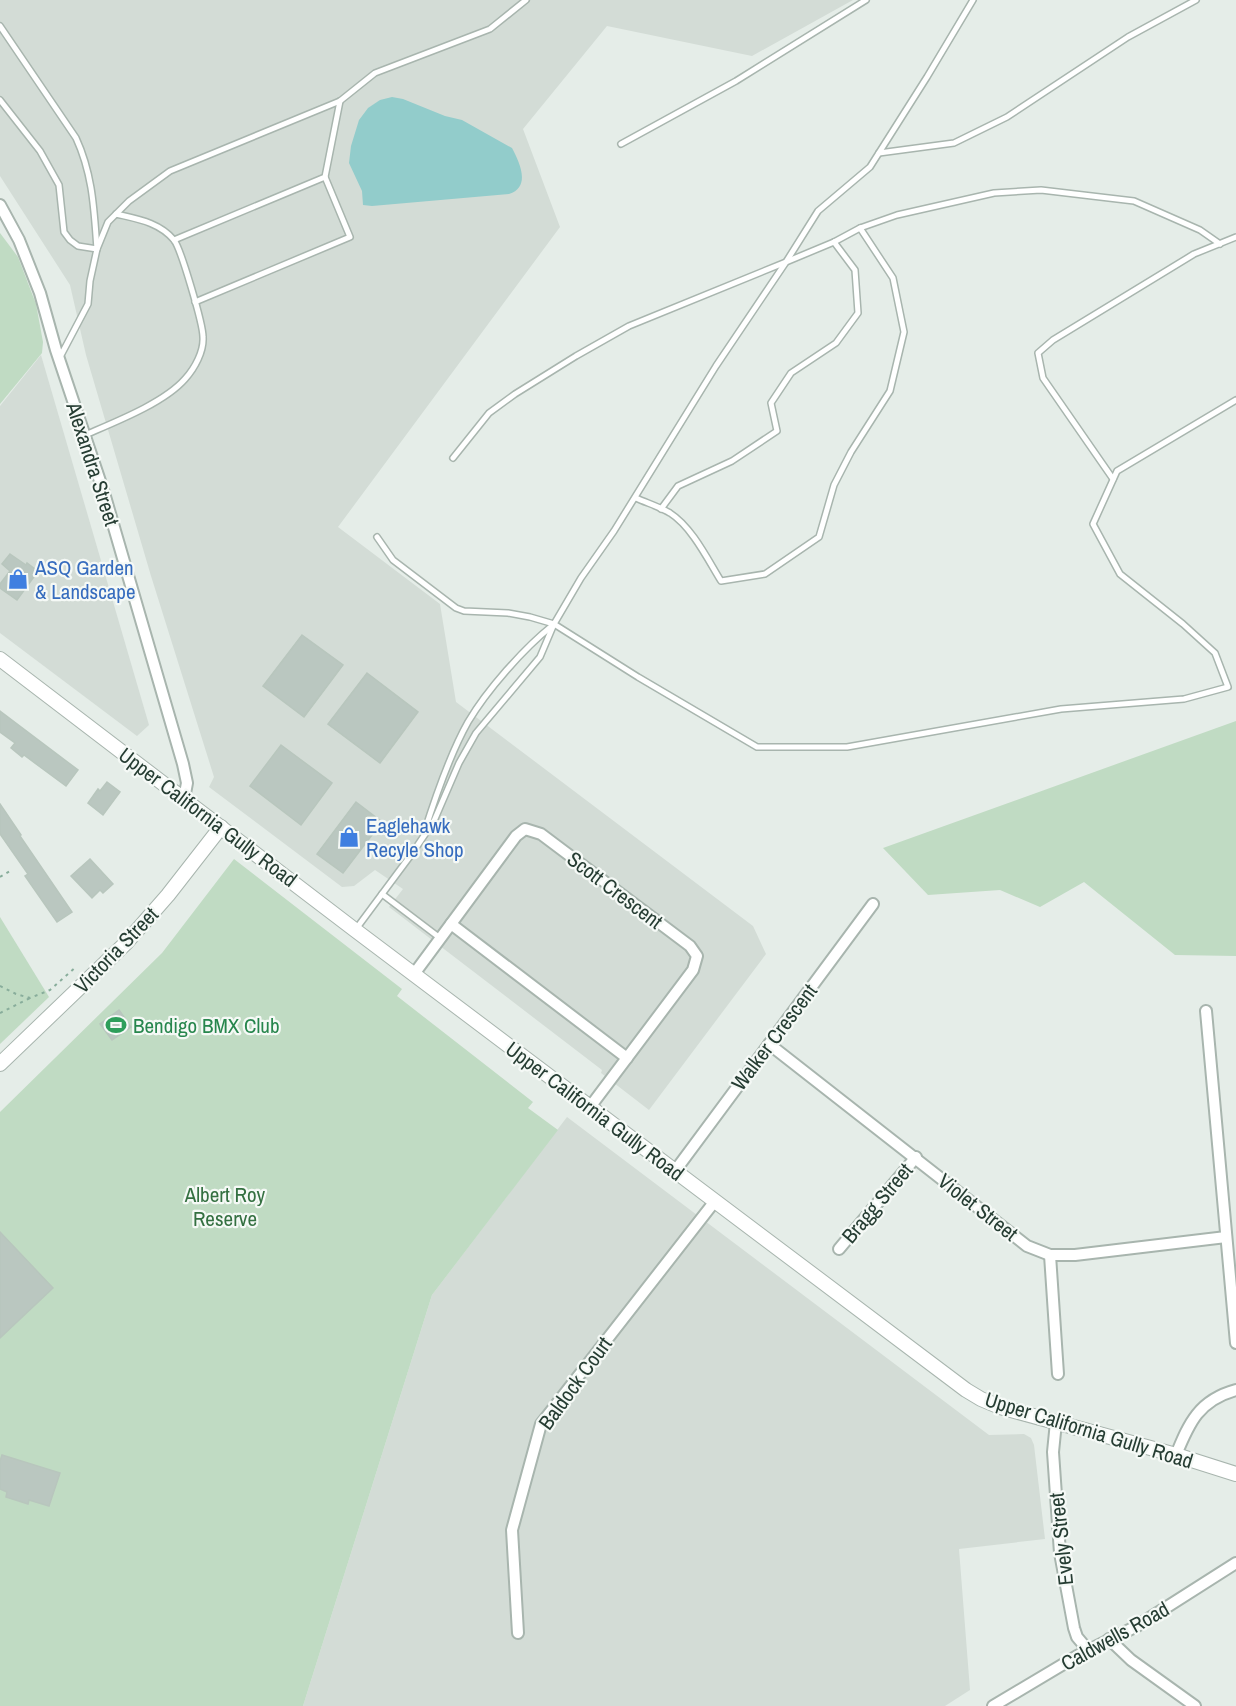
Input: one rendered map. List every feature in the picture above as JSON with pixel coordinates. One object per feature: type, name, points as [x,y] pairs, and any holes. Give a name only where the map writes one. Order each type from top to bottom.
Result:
[{"type":"street","name":"Alexandra Street","points":[[0,205],[19,240],[40,293],[59,359],[86,435],[183,764],[187,783],[184,799]]},
{"type":"street","name":"Upper California Gully Road","points":[[0,659],[355,930],[966,1390],[1000,1407],[1176,1455],[1236,1474]]},
{"type":"street","name":"Victoria Street","points":[[0,1064],[126,943],[168,895],[221,827]]},
{"type":"street","name":"Scott Crescent","points":[[414,974],[516,836],[525,829],[541,834],[690,946],[698,956],[693,970],[590,1107]]},
{"type":"street","name":"Walker Crescent","points":[[675,1171],[873,904]]},
{"type":"street","points":[[451,924],[627,1058]]},
{"type":"street","points":[[1206,1011],[1236,1343]]},
{"type":"street","name":"Violet Street","points":[[769,1044],[1028,1246],[1050,1255],[1075,1256],[1226,1237]]},
{"type":"street","name":"Bragg Street","points":[[839,1249],[916,1157]]},
{"type":"street","name":"Baldock Court","points":[[518,1633],[512,1530],[541,1424],[715,1201]]},
{"type":"street","points":[[1050,1255],[1058,1374]]},
{"type":"street","points":[[1176,1455],[1191,1421],[1200,1409],[1213,1399],[1236,1390]]},
{"type":"street","name":"Evely Street","points":[[1056,1422],[1053,1452],[1060,1553],[1074,1628],[1077,1637],[1088,1650]]},
{"type":"street","name":"Caldwells Road","points":[[993,1706],[1088,1650],[1137,1626],[1236,1563]]},
{"type":"street","points":[[1109,1640],[1131,1660],[1195,1706]]},
{"type":"lane","points":[[59,359],[88,304],[90,281],[108,222],[129,201],[170,171],[340,101],[375,73],[490,29],[526,0]]},
{"type":"lane","points":[[621,144],[736,81],[866,0]]},
{"type":"lane","points":[[355,930],[434,821],[459,763],[473,739],[540,657],[554,624],[581,578],[636,498],[716,366],[818,211],[870,167],[973,0]]},
{"type":"lane","points":[[879,153],[954,142],[1007,117],[1128,37],[1196,0]]},
{"type":"lane","points":[[0,26],[76,138],[85,158],[91,182],[98,249]]},
{"type":"lane","points":[[0,100],[40,151],[59,184],[64,232],[78,246],[98,249]]},
{"type":"lane","points":[[195,302],[350,237],[325,177],[340,101]]},
{"type":"lane","points":[[174,240],[325,177]]},
{"type":"lane","points":[[453,458],[489,413],[576,356],[629,326],[834,242],[860,228],[897,215],[994,193],[1041,190],[1134,201],[1200,230],[1220,244]]},
{"type":"lane","points":[[86,435],[153,403],[185,379],[201,352],[203,337],[195,302],[174,240],[153,223],[116,214]]},
{"type":"lane","points":[[636,498],[672,514],[695,538],[721,581],[765,574],[819,537],[834,486],[851,452],[890,391],[904,332],[892,278],[860,228]]},
{"type":"lane","points":[[1113,479],[1043,378],[1038,353],[1053,340],[1194,254],[1236,237]]},
{"type":"lane","points":[[661,509],[678,486],[732,461],[777,431],[771,403],[791,373],[836,343],[858,313],[855,270],[834,242]]},
{"type":"lane","points":[[1228,687],[1215,654],[1183,624],[1120,574],[1093,524],[1117,471],[1236,400]]},
{"type":"lane","points":[[376,537],[393,560],[456,608],[464,611],[530,616],[554,624],[757,747],[847,747],[1061,709],[1184,699],[1236,684]]},
{"type":"lane","points":[[423,837],[432,806],[469,721],[534,640],[554,624]]},
{"type":"lane","points":[[382,894],[440,939]]},
{"type":"path","points":[[0,877],[10,871]]},
{"type":"path","points":[[0,1013],[50,990],[76,968]]},
{"type":"path","points":[[0,986],[30,999]]},
{"type":"shaded area","points":[[0,0],[853,0],[752,56],[607,26],[523,129],[560,227],[338,527],[440,604],[456,702],[753,926],[766,954],[649,1110],[601,1073],[602,1070],[389,907],[403,889],[375,870],[354,886],[342,887],[209,787],[214,777],[151,576],[86,355],[70,285],[0,176]]},
{"type":"shaded area","points":[[41,355],[149,725],[137,736],[0,633],[0,406]]},
{"type":"shaded area","points":[[567,1117],[989,1435],[1024,1434],[1031,1438],[1034,1445],[1045,1539],[959,1549],[970,1690],[945,1706],[303,1706],[432,1295]]},
{"type":"green space","points":[[0,233],[18,257],[36,304],[43,342],[42,353],[0,404]]},
{"type":"green space","points":[[1236,721],[1236,956],[1175,955],[1084,882],[1040,907],[1000,890],[928,895],[883,848]]},
{"type":"green space","name":"Albert Roy Reserve","points":[[234,859],[402,989],[397,996],[533,1102],[528,1108],[558,1130],[432,1295],[303,1706],[0,1706],[0,1112],[162,953]]},
{"type":"green space","points":[[0,917],[49,997],[0,1044]]},
{"type":"water","points":[[392,97],[462,120],[512,148],[522,174],[520,186],[509,194],[363,205],[362,191],[349,163],[351,146],[359,120],[368,108],[380,100]]},
{"type":"building","name":"ASQ Garden & Landscape","points":[[10,554],[36,570],[34,573],[36,574],[17,600],[0,588],[0,584],[10,571],[2,564]]},
{"type":"building","points":[[302,635],[343,665],[304,717],[263,686]]},
{"type":"building","points":[[367,673],[418,712],[380,763],[328,724]]},
{"type":"building","points":[[0,711],[78,770],[66,786],[11,748],[15,743],[0,732]]},
{"type":"building","points":[[281,745],[332,783],[301,825],[250,786]]},
{"type":"building","points":[[107,782],[120,792],[103,815],[88,803],[98,789],[100,791]]},
{"type":"building","points":[[356,802],[382,822],[343,873],[317,854]]},
{"type":"building","points":[[0,804],[72,912],[57,922],[25,876],[28,874],[0,834]]},
{"type":"building","points":[[90,859],[113,884],[103,893],[100,890],[92,898],[71,876]]},
{"type":"building","name":"Bendigo BMX Club","points":[[119,1010],[131,1027],[112,1040],[100,1024]]},
{"type":"building","points":[[0,1232],[53,1288],[0,1338]]},
{"type":"building","points":[[2,1455],[60,1473],[49,1506],[29,1500],[28,1504],[6,1497],[7,1492],[0,1489]]},
{"type":"place","name":"ASQ Garden & Landscape","points":[[18,579]]},
{"type":"place","name":"Eaglehawk Recyle Shop","points":[[349,837]]},
{"type":"place","name":"Bendigo BMX Club","points":[[116,1025]]}]
